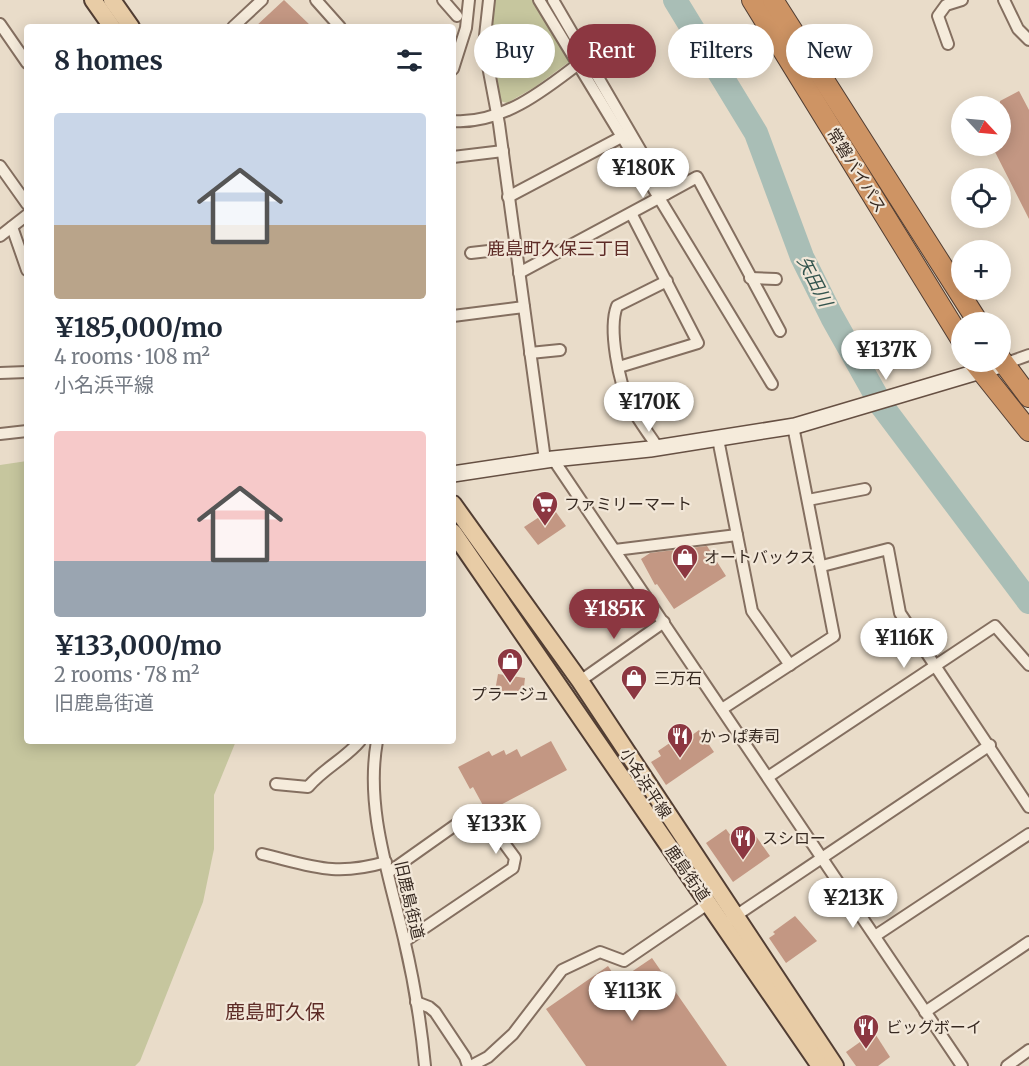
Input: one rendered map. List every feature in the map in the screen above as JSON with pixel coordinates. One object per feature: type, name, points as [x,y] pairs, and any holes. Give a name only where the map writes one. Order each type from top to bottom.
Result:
[{"type":"highway","name":"常磐バイパス","points":[[752,0],[951,323]]},
{"type":"highway","name":"常磐バイパス","points":[[773,0],[972,312]]},
{"type":"highway","points":[[982,372],[1029,431]]},
{"type":"highway","points":[[1010,372],[1029,397]]},
{"type":"main road","points":[[93,0],[110,24]]},
{"type":"main road","points":[[112,0],[129,24]]},
{"type":"main road","name":"小名浜平線","points":[[456,508],[580,681],[729,921],[835,1066]]},
{"type":"main road","name":"鹿島街道","points":[[456,536],[709,903],[729,921],[820,1066]]},
{"type":"street","points":[[236,24],[262,0]]},
{"type":"street","points":[[316,0],[337,24]]},
{"type":"street","points":[[443,0],[457,16]]},
{"type":"street","points":[[456,60],[466,28],[469,0]]},
{"type":"street","points":[[489,0],[484,45],[503,151],[530,353],[549,460],[615,550],[962,1066]]},
{"type":"street","points":[[539,0],[567,40]]},
{"type":"street","points":[[553,0],[567,29]]},
{"type":"street","points":[[948,44],[938,16],[946,5],[962,0]]},
{"type":"street","points":[[1004,0],[1018,29],[1029,40]]},
{"type":"street","points":[[0,24],[24,59]]},
{"type":"street","points":[[456,121],[488,118],[540,92],[567,72]]},
{"type":"street","points":[[592,78],[772,384]]},
{"type":"street","points":[[508,197],[626,135]]},
{"type":"street","points":[[456,157],[503,151]]},
{"type":"street","points":[[0,166],[24,200]]},
{"type":"street","points":[[519,273],[632,215],[697,177],[780,331]]},
{"type":"street","points":[[619,367],[698,343],[632,215]]},
{"type":"street","points":[[0,236],[24,217]]},
{"type":"street","points":[[12,227],[24,261]]},
{"type":"street","points":[[471,253],[515,248]]},
{"type":"street","points":[[750,278],[776,279]]},
{"type":"street","points":[[658,448],[629,404],[616,355],[614,314],[617,306],[667,281]]},
{"type":"street","points":[[456,316],[524,307]]},
{"type":"street","points":[[530,353],[560,350]]},
{"type":"street","points":[[1011,359],[1029,355]]},
{"type":"street","points":[[0,373],[24,372]]},
{"type":"street","points":[[456,474],[658,448],[793,426],[959,372]]},
{"type":"street","points":[[722,710],[834,636],[793,426]]},
{"type":"street","points":[[0,434],[24,431]]},
{"type":"street","points":[[718,439],[752,611],[790,665]]},
{"type":"street","points":[[808,500],[865,489]]},
{"type":"street","points":[[615,550],[737,535]]},
{"type":"street","points":[[822,566],[888,549],[900,613],[990,745],[1029,807]]},
{"type":"street","points":[[580,681],[664,622]]},
{"type":"street","points":[[768,777],[995,626],[1029,665]]},
{"type":"street","points":[[276,784],[308,787],[323,771],[347,757],[358,744]]},
{"type":"street","name":"旧鹿島街道","points":[[377,744],[373,794],[387,867],[405,941],[425,1066]]},
{"type":"street","points":[[729,921],[990,745]]},
{"type":"street","points":[[262,854],[333,870],[348,871],[387,867],[471,814],[485,817],[515,858],[513,868],[405,941]]},
{"type":"street","points":[[874,936],[1029,834]]},
{"type":"street","points":[[416,1002],[435,1012],[469,1066],[488,1057],[513,1034],[562,970],[600,952],[624,961],[709,903]]},
{"type":"street","points":[[925,1012],[1029,942]]},
{"type":"street","points":[[1006,1066],[1029,1050]]},
{"type":"green space","points":[[495,0],[548,0],[567,31],[567,63],[555,72],[555,24],[492,24]]},
{"type":"green space","points":[[497,78],[547,78],[507,103],[500,101]]},
{"type":"green space","points":[[24,461],[24,744],[235,744],[214,795],[214,849],[203,902],[140,1061],[135,1066],[0,1066],[0,465]]},
{"type":"building","points":[[284,0],[309,24],[258,24]]},
{"type":"building","points":[[1019,91],[1029,110],[1029,219],[1011,183],[1011,168],[1003,168],[997,156],[1011,156],[1010,96]]},
{"type":"building","name":"ファミリーマート","points":[[553,508],[566,526],[538,545],[524,527]]},
{"type":"building","name":"オートバックス","points":[[707,546],[726,576],[674,609],[657,584],[655,585],[641,559],[650,553]]},
{"type":"building","name":"プラージュ","points":[[498,674],[525,678],[523,695],[495,691]]},
{"type":"building","name":"かっぱ寿司","points":[[699,730],[714,752],[666,785],[651,762],[661,756],[658,751],[680,736],[684,741]]},
{"type":"building","points":[[551,741],[567,770],[489,811],[485,809],[473,787],[470,789],[458,767],[489,751],[492,756],[504,750],[506,755],[517,749],[521,757]]},
{"type":"building","name":"スシロー","points":[[726,829],[736,843],[753,832],[770,856],[733,882],[706,843]]},
{"type":"building","points":[[795,916],[817,941],[786,963],[769,938],[775,934],[773,932]]},
{"type":"building","points":[[652,958],[727,1066],[586,1066],[546,1009],[608,966],[618,981]]},
{"type":"building","name":"ビッグボーイ","points":[[874,1032],[890,1057],[878,1066],[856,1066],[846,1052]]},
{"type":"waterway","name":"矢田川","points":[[675,0],[756,133],[802,257],[832,317],[882,406],[1029,602]]},
{"type":"place","name":"ファミリーマート","points":[[545,527]]},
{"type":"place","name":"オートバックス","points":[[685,580]]},
{"type":"place","name":"プラージュ","points":[[510,684]]},
{"type":"place","name":"三万石","points":[[634,701]]},
{"type":"place","name":"かっぱ寿司","points":[[680,759]]},
{"type":"place","name":"スシロー","points":[[743,861]]},
{"type":"place","name":"ビッグボーイ","points":[[866,1050]]},
{"type":"district","name":"鹿島町久保三丁目","points":[[559,248]]},
{"type":"district","name":"鹿島町久保","points":[[275,1011]]}]
